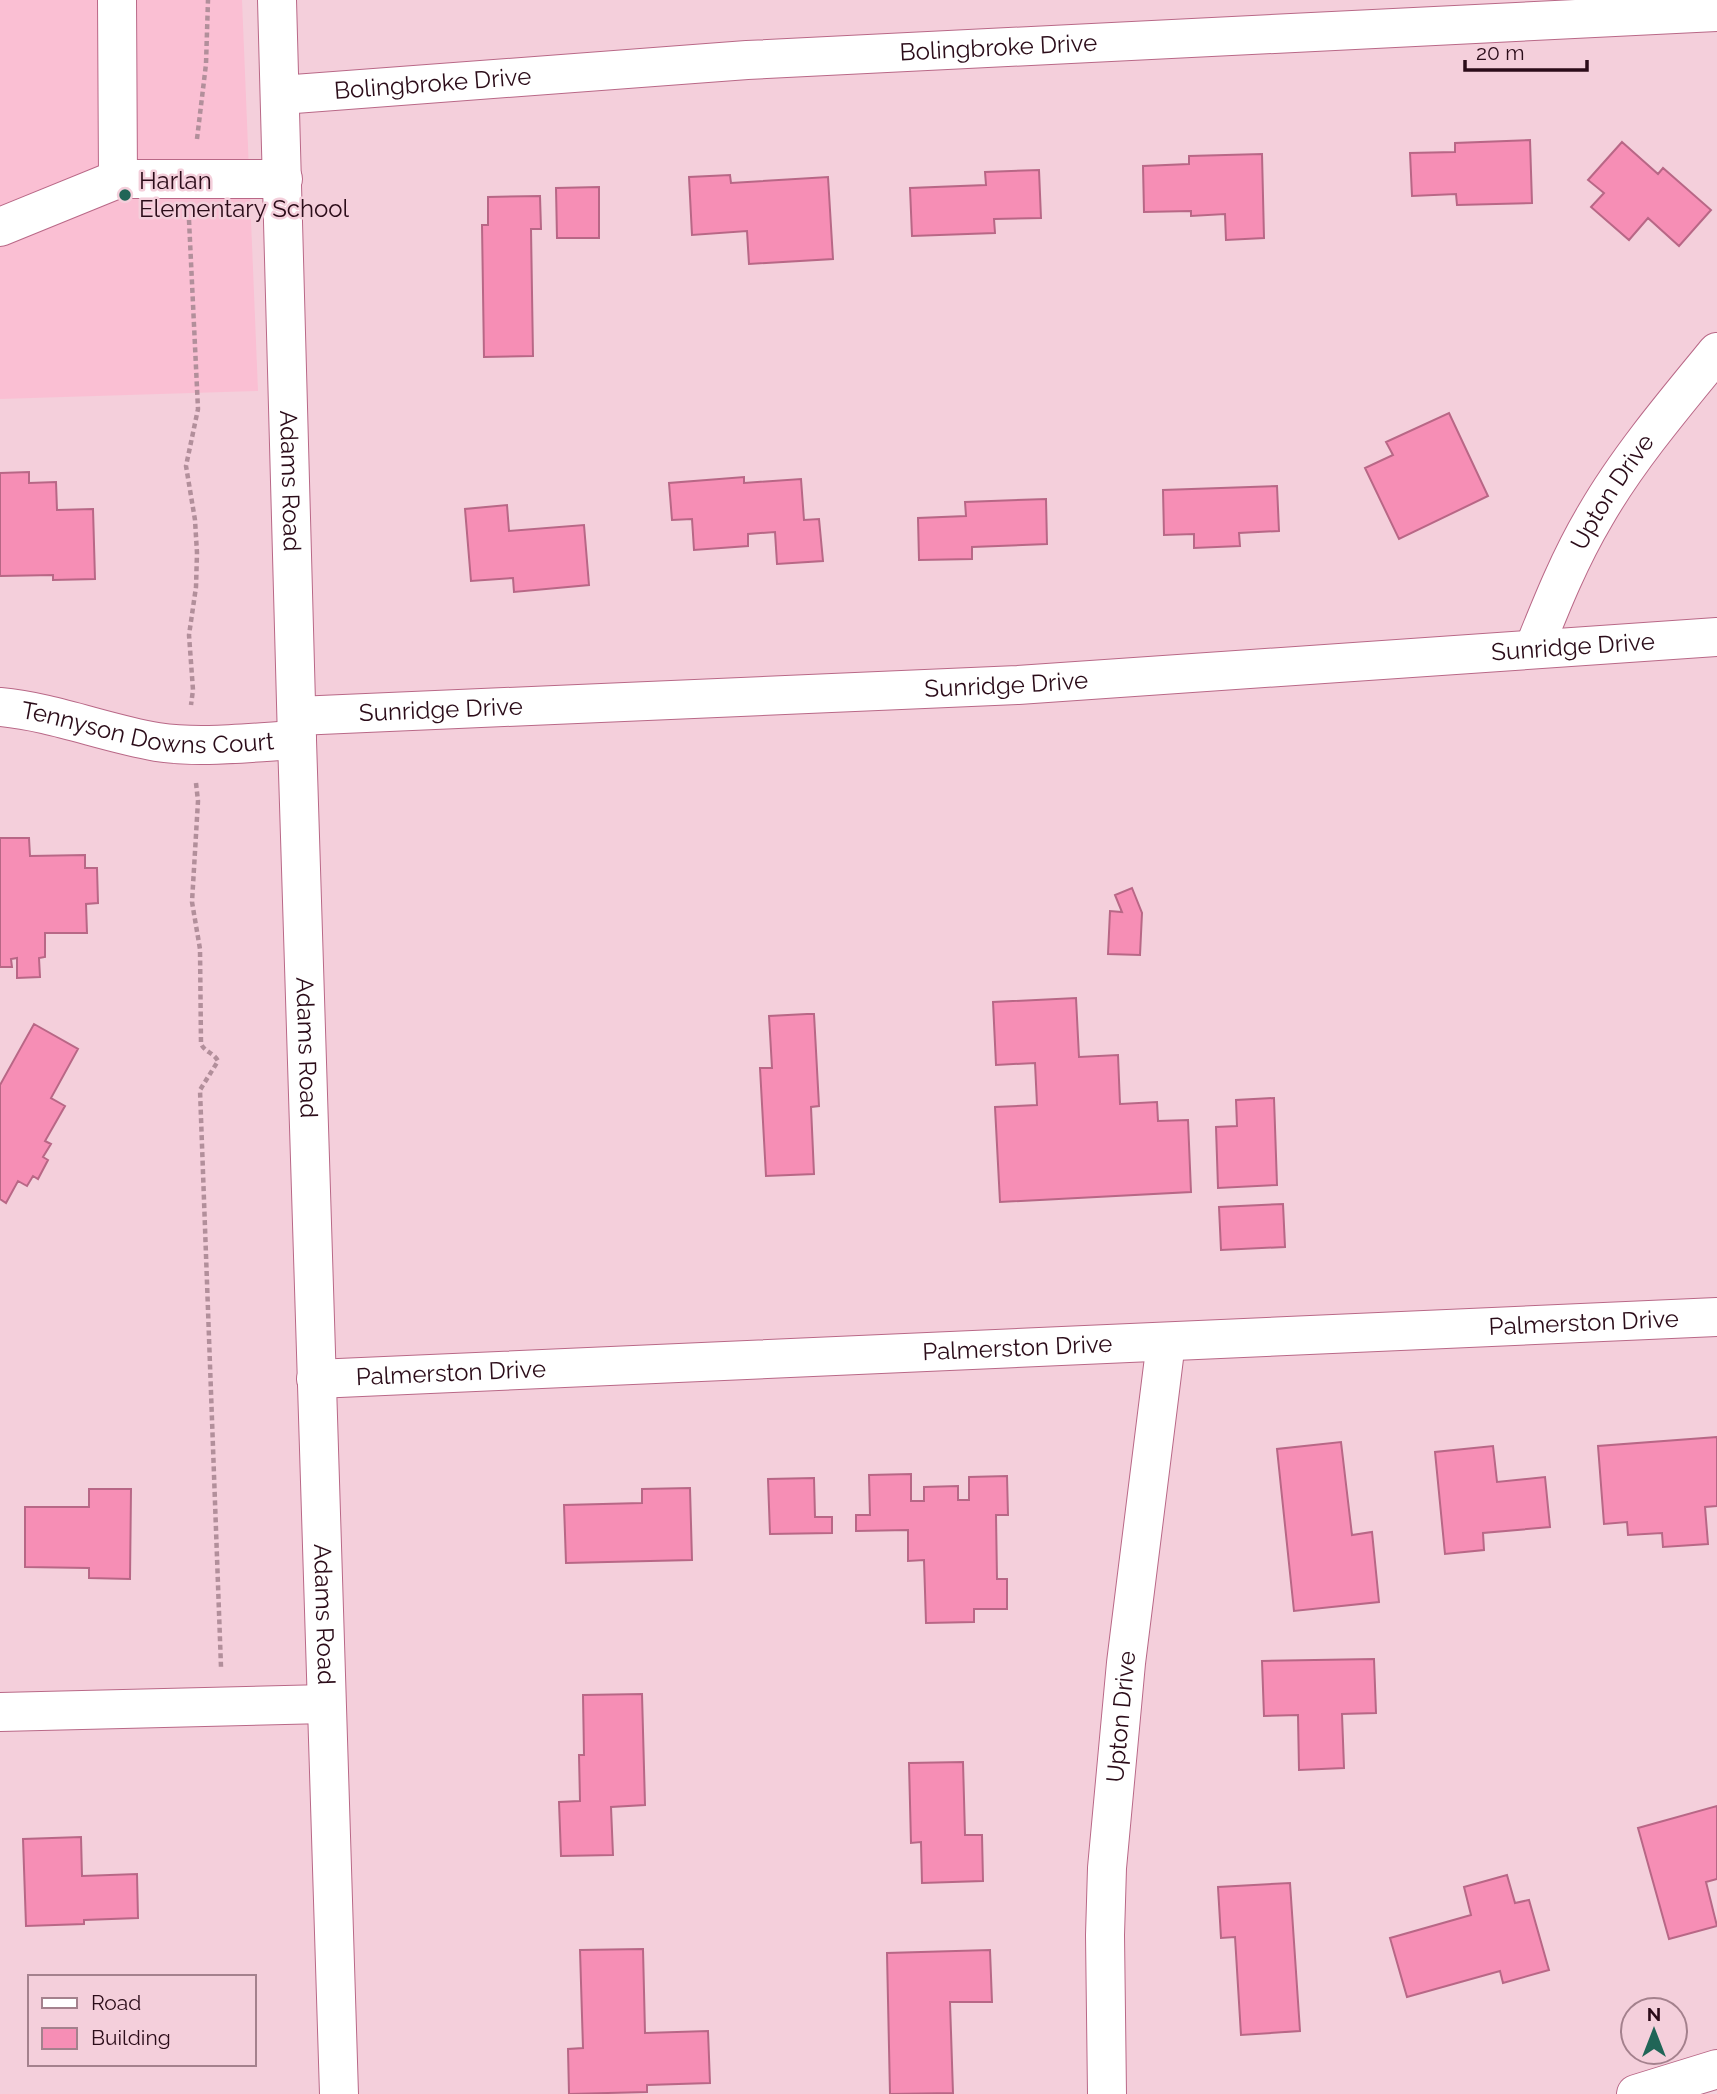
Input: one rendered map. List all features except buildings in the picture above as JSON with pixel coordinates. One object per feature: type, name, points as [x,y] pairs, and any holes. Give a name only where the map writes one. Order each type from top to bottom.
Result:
[{"type":"street","points":[[117,0],[118,179]]},
{"type":"street","name":"Adams Road","points":[[277,0],[339,2094]]},
{"type":"street","name":"Bolingbroke Drive","points":[[281,95],[747,60],[1717,12]]},
{"type":"street","points":[[0,226],[118,179],[283,179]]},
{"type":"street","name":"Upton Drive","points":[[1534,648],[1562,578],[1595,514],[1637,454],[1717,352]]},
{"type":"street","name":"Sunridge Drive","points":[[297,728],[1018,685],[1717,637]]},
{"type":"street","name":"Tennyson Downs Court","points":[[0,707],[26,709],[131,737],[161,742],[194,744],[297,728]]},
{"type":"street","name":"Palmerston Drive","points":[[316,1378],[1717,1317]]},
{"type":"street","name":"Upton Drive","points":[[1107,2094],[1107,1868],[1126,1663],[1166,1342]]},
{"type":"street","points":[[0,1712],[326,1704]]},
{"type":"street","points":[[1636,2094],[1717,2069]]},
{"type":"path","points":[[198,146],[197,129],[206,64],[208,0]]},
{"type":"path","points":[[190,212],[198,410],[186,466],[195,520],[197,553],[196,587],[189,635],[193,690],[190,707]]},
{"type":"path","points":[[195,776],[198,800],[192,902],[200,949],[201,1044],[216,1056],[218,1061],[200,1090],[221,1675]]},
{"type":"shaded area","name":"Harlan Elementary School","points":[[0,0],[242,0],[258,391],[0,399]]},
{"type":"place","name":"Harlan Elementary School","points":[[125,195]]}]
